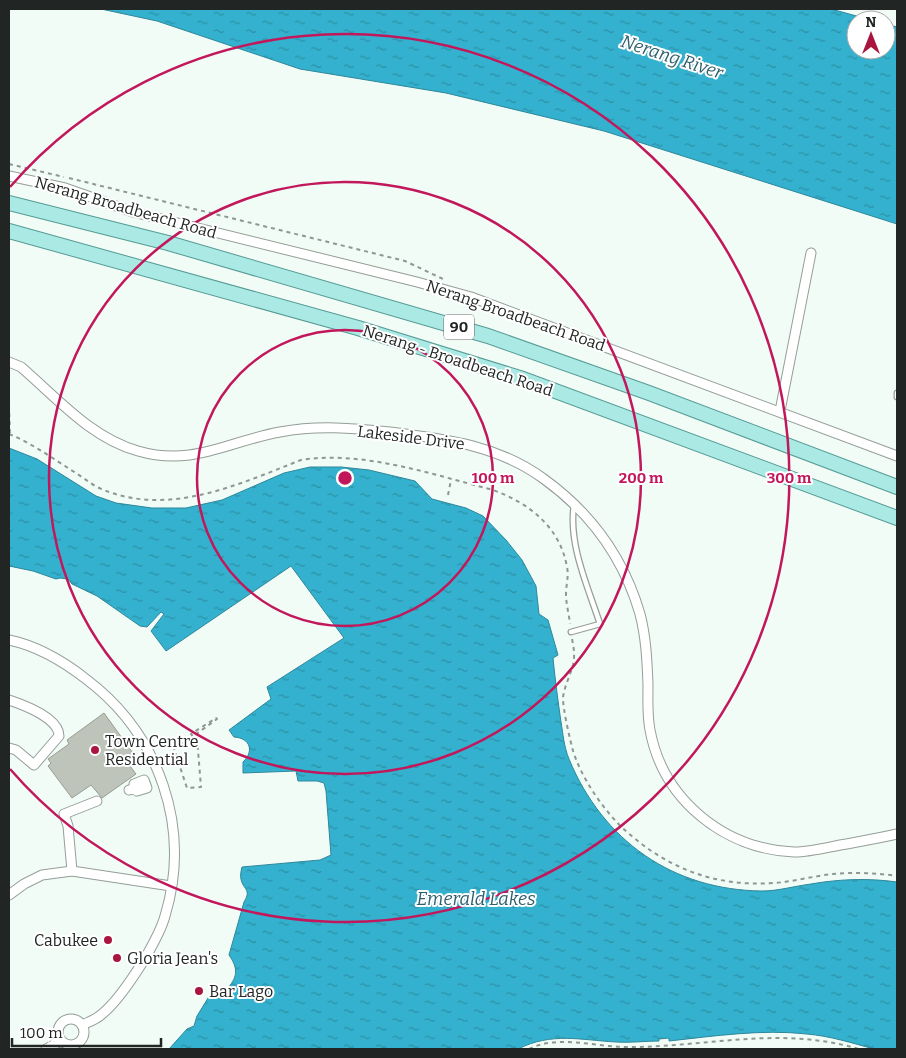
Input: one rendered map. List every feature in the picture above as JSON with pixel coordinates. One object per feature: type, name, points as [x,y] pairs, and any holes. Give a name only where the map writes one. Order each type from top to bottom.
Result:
[{"type":"main road","name":"Nerang - Broadbeach Road","points":[[9,203],[177,246],[488,336],[640,390],[897,487]]},
{"type":"main road","name":"Nerang - Broadbeach Road","points":[[9,231],[358,328],[523,379],[897,518]]},
{"type":"street","name":"Nerang Broadbeach Road","points":[[9,176],[65,188],[133,212],[471,297],[897,456]]},
{"type":"street","points":[[780,411],[811,253]]},
{"type":"street","name":"Lakeside Drive","points":[[9,362],[21,367],[95,431],[111,442],[141,452],[157,455],[195,455],[281,431],[316,427],[370,430],[437,438],[473,445],[519,463],[543,478],[574,504],[596,527],[612,551],[634,594],[641,618],[646,649],[649,728],[655,751],[664,772],[688,806],[702,819],[734,838],[774,850],[797,852],[897,834]]},
{"type":"street","points":[[9,640],[39,650],[66,663],[100,689],[122,711],[138,732],[153,758],[168,798],[174,858],[165,916],[152,947],[133,979],[102,1014],[82,1025]]},
{"type":"street","points":[[9,700],[35,710],[54,723],[58,730],[58,736],[34,764],[16,750],[9,748]]},
{"type":"street","points":[[132,789],[134,784],[144,780],[146,784],[160,779]]},
{"type":"street","points":[[72,871],[68,826],[64,814],[97,801]]},
{"type":"street","points":[[9,895],[24,884],[42,875],[72,871],[171,886]]},
{"type":"street","points":[[64,1020],[76,1020],[82,1025],[83,1035],[80,1046],[68,1045],[61,1041],[57,1034],[60,1023],[64,1020]]},
{"type":"street","points":[[46,1049],[61,1041]]},
{"type":"lane","points":[[571,632],[600,624],[573,539],[572,521],[574,504]]},
{"type":"path","points":[[9,405],[10,434],[46,453],[95,486],[130,498],[169,500],[213,492],[301,460],[315,458],[352,458],[452,479],[510,496],[529,508],[550,526],[562,548],[567,567],[566,593],[575,655],[563,698],[572,748],[599,802],[618,825],[644,847],[664,860],[708,878],[744,883],[773,883],[835,874],[897,876]]},
{"type":"path","points":[[448,495],[452,479]]},
{"type":"path","points":[[216,718],[195,736],[197,738],[201,788],[187,788],[185,783],[174,749],[193,737],[191,734],[216,718]]},
{"type":"path","points":[[528,1049],[560,1042],[664,1048],[726,1040],[784,1037],[834,1043],[859,1049]]},
{"type":"water","name":"Nerang River","points":[[101,9],[831,9],[846,13],[846,60],[896,60],[897,27],[897,224],[604,131],[446,93],[300,69],[157,21]]},
{"type":"water","name":"Emerald Lakes","points":[[9,448],[37,459],[96,496],[116,503],[152,508],[186,508],[222,500],[284,473],[310,467],[341,467],[369,470],[415,481],[432,499],[466,508],[483,516],[522,560],[536,586],[539,614],[548,620],[558,655],[553,658],[567,754],[583,788],[601,814],[622,837],[645,855],[671,870],[699,881],[730,888],[768,891],[843,880],[897,882],[897,1049],[874,1049],[816,1035],[772,1032],[669,1041],[669,1038],[659,1039],[659,1041],[616,1042],[566,1038],[543,1040],[518,1049],[169,1049],[187,1029],[194,1026],[197,1016],[213,990],[228,988],[234,980],[236,972],[229,955],[247,894],[241,878],[242,867],[320,860],[331,855],[324,783],[298,781],[296,771],[243,773],[243,762],[249,754],[249,746],[244,740],[234,737],[229,730],[271,699],[267,687],[344,638],[291,566],[166,651],[151,631],[164,614],[161,612],[147,627],[140,626],[97,596],[72,584],[68,579],[56,579],[33,571],[9,566]]},
{"type":"building","name":"Town Centre Residential","points":[[104,713],[135,756],[127,762],[136,774],[102,798],[91,785],[72,798],[48,766],[51,763],[48,759],[69,744],[67,740]]},
{"type":"place","name":"Town Centre Residential","points":[[95,750]]},
{"type":"place","name":"Cabukee","points":[[108,940]]},
{"type":"place","name":"Gloria Jean's","points":[[117,958]]},
{"type":"place","name":"Bar Lago","points":[[199,991]]}]
